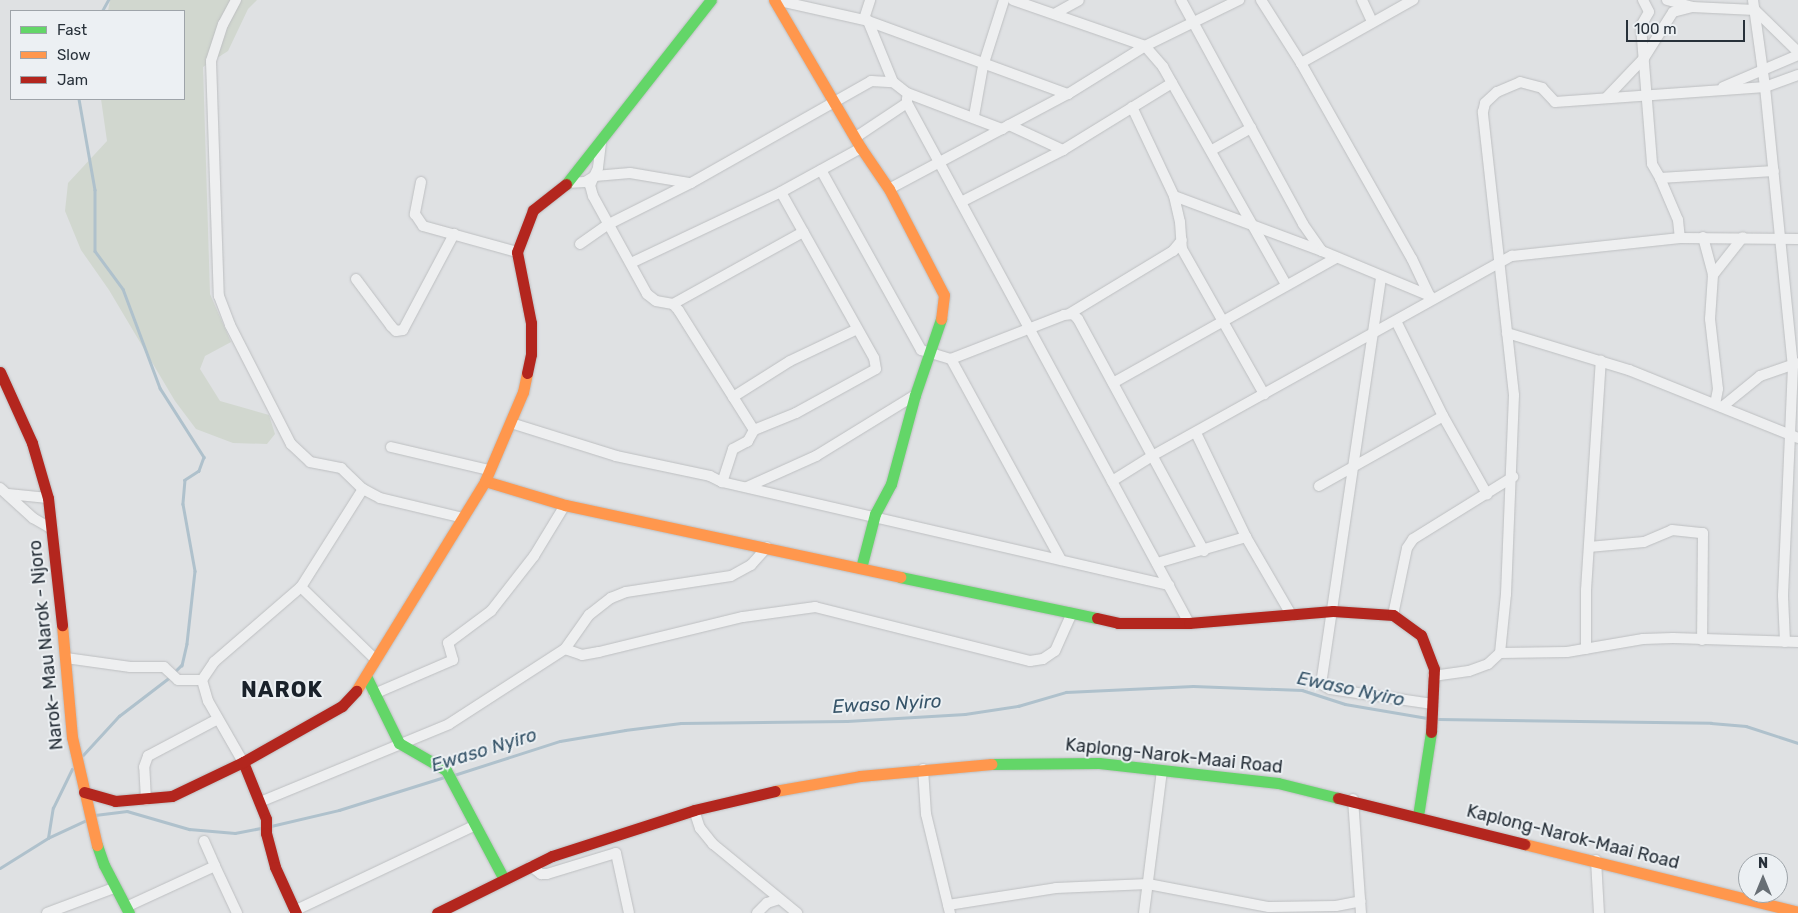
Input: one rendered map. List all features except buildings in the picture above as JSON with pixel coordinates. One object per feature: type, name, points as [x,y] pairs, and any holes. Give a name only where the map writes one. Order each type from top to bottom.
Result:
[{"type":"main road","points":[[84,792],[115,801],[146,800],[172,796],[243,762],[342,706],[366,676],[487,476],[511,424],[523,392],[531,354],[531,323],[517,252],[533,210],[567,182],[710,0]]},
{"type":"main road","points":[[775,0],[835,100],[861,148],[889,190],[944,296],[944,309],[915,395],[891,484],[875,514],[861,568]]},
{"type":"main road","name":"Narok- Mau Narok - Njoro","points":[[0,372],[32,443],[48,498],[75,755],[88,815],[114,888],[128,910]]},
{"type":"main road","points":[[487,476],[565,505],[1118,624],[1189,623],[1292,616],[1333,611],[1393,615],[1421,635],[1432,661],[1433,704],[1431,743],[1418,816]]},
{"type":"main road","points":[[366,676],[400,743],[446,770],[504,879]]},
{"type":"main road","points":[[243,762],[266,818],[266,833],[275,867],[295,912]]},
{"type":"main road","name":"Kaplong-Narok-Maai Road","points":[[437,913],[531,866],[584,844],[694,810],[814,783],[923,769],[1055,762],[1238,777],[1353,799],[1798,912]]},
{"type":"street","points":[[236,0],[223,24],[210,61],[218,296],[230,325],[291,444],[310,462],[341,468],[363,489],[380,498],[463,518]]},
{"type":"street","points":[[775,0],[866,20],[983,66],[1068,94]]},
{"type":"street","points":[[870,0],[866,20],[893,82],[907,98],[1028,330],[1189,623]]},
{"type":"street","points":[[974,116],[983,66],[1004,0]]},
{"type":"street","points":[[1014,0],[1056,13],[1145,46],[1172,83],[1212,150],[1252,226],[1286,284]]},
{"type":"street","points":[[1056,13],[1080,0]]},
{"type":"street","points":[[1181,0],[1303,224],[1322,251]]},
{"type":"street","points":[[889,190],[939,161],[1068,94],[1145,46],[1239,0]]},
{"type":"street","points":[[1261,0],[1301,63],[1431,299]]},
{"type":"street","points":[[1362,0],[1372,21]]},
{"type":"street","points":[[1301,63],[1372,21],[1413,0]]},
{"type":"street","points":[[1643,0],[1649,12],[1641,26],[1652,164],[1678,220],[1680,238]]},
{"type":"street","points":[[1667,0],[1692,6],[1754,5],[1798,53],[1720,89]]},
{"type":"street","points":[[1754,5],[1796,364],[1794,436],[1783,596],[1784,642]]},
{"type":"street","points":[[1607,97],[1644,58],[1673,12],[1692,6]]},
{"type":"street","points":[[1500,654],[1513,477],[1514,395],[1483,112],[1485,103],[1497,92],[1520,82],[1542,88],[1555,102],[1765,87],[1798,76]]},
{"type":"street","points":[[580,244],[609,224],[691,183],[835,100],[872,81],[893,82]]},
{"type":"street","points":[[961,202],[1063,150],[1172,83]]},
{"type":"street","points":[[907,98],[974,116],[1063,150]]},
{"type":"street","points":[[856,137],[907,98]]},
{"type":"street","points":[[1132,107],[1174,196],[1182,249],[1264,394]]},
{"type":"street","points":[[1212,150],[1251,128]]},
{"type":"street","points":[[604,135],[590,190],[648,294],[656,301],[673,304],[803,232]]},
{"type":"street","points":[[631,263],[781,192],[861,148]]},
{"type":"street","points":[[822,170],[916,345],[930,354],[951,359],[1069,314],[1173,251],[1182,239]]},
{"type":"street","points":[[1660,178],[1774,171]]},
{"type":"street","points":[[567,182],[586,182],[595,176],[630,173],[691,183]]},
{"type":"street","points":[[421,182],[415,208],[417,220],[423,226],[517,252]]},
{"type":"street","points":[[722,482],[732,449],[748,441],[754,430],[772,424],[874,371],[877,363],[781,192]]},
{"type":"street","points":[[1174,196],[1322,251],[1431,299]]},
{"type":"street","points":[[356,279],[391,326],[396,331],[403,330],[454,234]]},
{"type":"street","points":[[1703,237],[1713,275],[1710,319],[1718,389],[1718,406]]},
{"type":"street","points":[[1713,275],[1743,237]]},
{"type":"street","points":[[1112,481],[1152,456],[1371,334],[1397,323],[1431,299],[1521,254],[1589,250],[1680,238],[1743,237],[1798,239]]},
{"type":"street","points":[[1113,383],[1286,284],[1336,258]]},
{"type":"street","points":[[1382,278],[1371,334],[1323,685],[1341,692],[1433,704]]},
{"type":"street","points":[[673,304],[754,430]]},
{"type":"street","points":[[1069,314],[1078,319],[1204,551]]},
{"type":"street","points":[[1397,323],[1443,416],[1487,494]]},
{"type":"street","points":[[733,397],[790,361],[858,329]]},
{"type":"street","points":[[1507,333],[1601,360],[1794,436]]},
{"type":"street","points":[[951,359],[1061,560]]},
{"type":"street","points":[[1586,649],[1589,547],[1601,360]]},
{"type":"street","points":[[1718,406],[1760,376],[1796,364]]},
{"type":"street","points":[[747,487],[816,456],[915,395]]},
{"type":"street","points":[[1319,486],[1443,416]]},
{"type":"street","points":[[511,424],[616,456],[710,476],[722,482],[875,514],[1169,585]]},
{"type":"street","points":[[1196,433],[1246,537],[1292,616]]},
{"type":"street","points":[[391,447],[487,476]]},
{"type":"street","points":[[1393,615],[1409,544],[1426,529],[1513,477]]},
{"type":"street","points":[[202,680],[214,662],[301,587],[363,489]]},
{"type":"street","points":[[4,490],[48,498]]},
{"type":"street","points":[[4,490],[33,518],[52,529]]},
{"type":"street","points":[[374,694],[453,660],[448,643],[491,611],[534,556],[565,505]]},
{"type":"street","points":[[1589,547],[1644,542],[1672,530],[1703,534],[1702,640]]},
{"type":"street","points":[[1157,563],[1204,551],[1246,537]]},
{"type":"street","points":[[260,802],[449,724],[565,649],[589,616],[611,598],[626,592],[731,576],[751,565],[766,547]]},
{"type":"street","points":[[301,587],[376,660]]},
{"type":"street","points":[[565,649],[582,655],[600,652],[743,617],[815,607],[1030,661],[1043,659],[1055,651],[1071,615]]},
{"type":"street","points":[[1433,676],[1469,671],[1488,664],[1500,654],[1586,649],[1643,639],[1798,642]]},
{"type":"street","points":[[66,658],[130,667],[155,666],[169,670],[178,680],[202,680]]},
{"type":"street","points":[[202,680],[218,719],[243,762]]},
{"type":"street","points":[[146,800],[144,767],[148,756],[218,719]]},
{"type":"street","points":[[923,769],[926,814],[949,909],[1056,888],[1148,884],[1268,910],[1336,906],[1361,901]]},
{"type":"street","points":[[1144,913],[1162,770]]},
{"type":"street","points":[[1353,799],[1361,913]]},
{"type":"street","points":[[694,810],[705,836],[796,913]]},
{"type":"street","points":[[295,912],[476,825]]},
{"type":"street","points":[[204,841],[237,913]]},
{"type":"street","points":[[531,866],[540,874],[547,874],[616,853],[629,913]]},
{"type":"street","points":[[1596,860],[1599,913]]},
{"type":"street","points":[[128,910],[215,866]]},
{"type":"street","points":[[47,913],[114,888]]},
{"type":"street","points":[[757,913],[767,903],[779,899]]},
{"type":"shaded area","points":[[110,0],[257,0],[248,9],[228,51],[203,67],[210,294],[231,342],[205,356],[200,369],[220,401],[269,415],[275,434],[267,444],[233,443],[196,429],[175,401],[109,290],[81,250],[65,211],[68,183],[107,141],[101,100],[185,100],[185,10],[108,10]]},
{"type":"waterway","points":[[103,10],[108,0]]},
{"type":"waterway","points":[[79,100],[95,190],[95,251],[123,289],[160,388],[204,457],[199,471],[185,480],[183,504],[195,571],[187,644],[182,665],[174,673]]},
{"type":"waterway","points":[[83,755],[119,716],[170,677]]},
{"type":"waterway","name":"Ewaso Nyiro","points":[[454,775],[560,741],[625,730],[681,723],[847,721],[965,714],[1018,706],[1066,692],[1193,686],[1302,690],[1345,704],[1427,718]]},
{"type":"waterway","name":"Ewaso Nyiro","points":[[1438,719],[1711,723],[1746,726],[1798,743]]},
{"type":"waterway","points":[[48,838],[53,808],[72,769]]},
{"type":"waterway","name":"Ewaso Nyiro","points":[[271,826],[339,810],[444,777]]},
{"type":"waterway","name":"Ewaso Nyiro","points":[[95,815],[127,811],[189,829],[235,833],[261,828]]},
{"type":"waterway","name":"Ewaso Nyiro","points":[[0,868],[48,838],[84,821]]},
{"type":"traffic: fast","points":[[566,184],[711,0]]},
{"type":"traffic: fast","points":[[861,568],[875,514],[891,484],[915,395],[941,319]]},
{"type":"traffic: fast","points":[[900,577],[1097,618]]},
{"type":"traffic: fast","points":[[366,676],[399,743],[446,770],[504,879]]},
{"type":"traffic: fast","points":[[1418,816],[1431,732]]},
{"type":"traffic: fast","points":[[991,764],[1099,763],[1278,783],[1338,798]]},
{"type":"traffic: fast","points":[[97,845],[104,865],[129,913]]},
{"type":"traffic: slow","points":[[774,0],[861,148],[889,189],[944,295],[941,319]]},
{"type":"traffic: slow","points":[[356,691],[485,481],[523,392],[527,373]]},
{"type":"traffic: slow","points":[[485,481],[565,505],[900,577]]},
{"type":"traffic: slow","points":[[62,625],[72,737],[97,845]]},
{"type":"traffic: slow","points":[[775,791],[860,776],[991,764]]},
{"type":"traffic: slow","points":[[1524,844],[1798,912]]},
{"type":"traffic: jam","points":[[527,373],[531,354],[531,323],[517,252],[533,210],[566,184]]},
{"type":"traffic: jam","points":[[0,372],[32,443],[48,498],[62,625]]},
{"type":"traffic: jam","points":[[1097,618],[1118,623],[1189,623],[1333,611],[1393,615],[1421,635],[1434,669],[1431,732]]},
{"type":"traffic: jam","points":[[84,792],[115,801],[172,796],[243,762],[342,706],[356,691]]},
{"type":"traffic: jam","points":[[243,762],[266,819],[266,833],[275,867],[296,913]]},
{"type":"traffic: jam","points":[[437,913],[552,856],[694,810],[775,791]]},
{"type":"traffic: jam","points":[[1338,798],[1524,844]]},
{"type":"district","name":"NAROK","points":[[282,690]]}]
